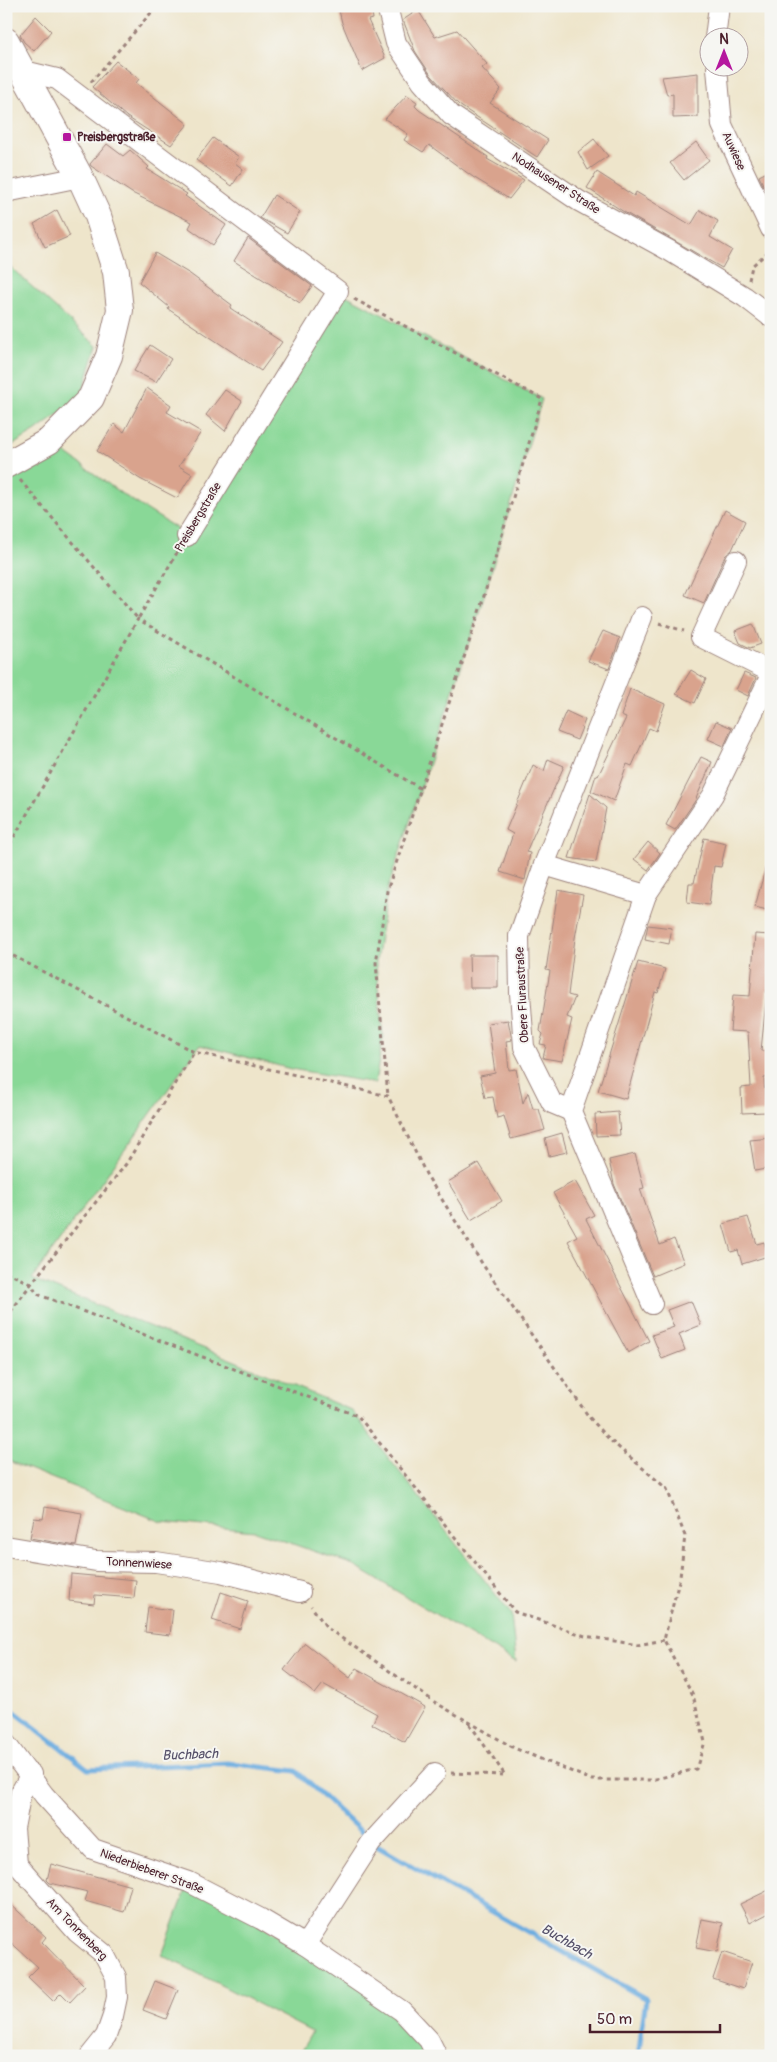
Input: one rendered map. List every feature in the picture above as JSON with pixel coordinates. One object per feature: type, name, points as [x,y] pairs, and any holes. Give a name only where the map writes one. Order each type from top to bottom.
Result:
[{"type":"street","name":"Nodhausener Straße","points":[[387,6],[396,43],[422,82],[451,114],[579,201],[670,251],[746,297],[771,316]]},
{"type":"street","points":[[716,28],[719,6]]},
{"type":"street","points":[[6,41],[80,177],[98,216],[116,272],[120,310],[109,356],[91,398],[49,441],[6,465]]},
{"type":"street","points":[[24,71],[57,79],[338,291]]},
{"type":"street","name":"Auwiese","points":[[718,78],[722,125],[771,229]]},
{"type":"street","points":[[6,192],[80,177]]},
{"type":"street","name":"Preisbergstraße","points":[[187,536],[338,291]]},
{"type":"street","points":[[652,1304],[571,1111],[646,895],[713,795],[771,673],[701,637],[736,561]]},
{"type":"street","name":"Obere Fluraustraße","points":[[571,1111],[552,1103],[524,1047],[520,993],[519,936],[544,865],[642,617]]},
{"type":"street","points":[[544,865],[646,895]]},
{"type":"street","name":"Tonnenwiese","points":[[6,1546],[96,1561],[156,1562],[222,1572],[300,1592]]},
{"type":"street","name":"Niederbieberer Straße","points":[[6,1744],[31,1774],[44,1795],[93,1849],[189,1882],[261,1919],[402,2011],[429,2040],[437,2056]]},
{"type":"street","points":[[305,1946],[371,1843],[435,1773]]},
{"type":"street","name":"Am Tonnenberg","points":[[31,1774],[22,1792],[14,1828],[12,1866],[77,1932],[104,1954],[116,1977],[117,1997],[113,2016],[106,2036],[90,2056]]},
{"type":"path","points":[[79,96],[157,6]]},
{"type":"path","points":[[746,297],[752,266],[771,249]]},
{"type":"path","points":[[300,1592],[327,1628],[436,1702],[514,1748],[592,1780],[652,1780],[696,1769],[705,1742],[693,1695],[664,1640],[680,1577],[685,1536],[667,1489],[610,1440],[589,1417],[483,1265],[426,1174],[388,1096],[376,963],[387,892],[481,606],[542,399],[338,291]]},
{"type":"path","points":[[6,465],[138,619],[421,789]]},
{"type":"path","name":"Preisbergstraße","points":[[6,851],[187,536]]},
{"type":"path","points":[[642,617],[701,637]]},
{"type":"path","points":[[6,952],[194,1052],[388,1096]]},
{"type":"path","points":[[6,1318],[30,1284],[126,1164],[194,1052]]},
{"type":"path","points":[[6,1272],[30,1284],[37,1294],[358,1416],[515,1612],[585,1636],[638,1645],[664,1640]]},
{"type":"path","points":[[435,1773],[505,1775],[468,1721]]},
{"type":"green space","points":[[6,263],[97,346],[81,397],[36,431],[6,449]]},
{"type":"green space","points":[[338,291],[542,399],[481,606],[387,891],[376,963],[383,1037],[375,1083],[291,1069],[200,1045],[32,1279],[351,1410],[511,1614],[516,1662],[351,1564],[255,1531],[162,1522],[6,1460],[6,478],[56,446],[122,494],[187,535]]},
{"type":"green space","points":[[189,1882],[402,2011],[433,2056],[298,2056],[312,2032],[162,1955]]},
{"type":"building","points":[[338,6],[371,6],[373,19],[368,20],[385,58],[362,71],[342,23]]},
{"type":"building","points":[[418,10],[435,37],[457,30],[487,64],[482,68],[501,89],[490,103],[548,140],[537,157],[459,105],[431,75],[415,51],[403,20]]},
{"type":"building","points":[[36,16],[51,31],[34,51],[24,42],[20,35]]},
{"type":"building","points":[[116,61],[139,79],[136,83],[188,124],[171,145],[127,117],[92,87]]},
{"type":"building","points":[[698,73],[698,117],[673,118],[673,94],[667,95],[662,77]]},
{"type":"building","points":[[407,95],[417,102],[415,106],[419,110],[488,157],[487,159],[524,180],[509,199],[473,177],[429,145],[423,152],[404,140],[408,134],[385,119]]},
{"type":"building","points":[[213,138],[239,157],[235,163],[243,169],[232,186],[196,160]]},
{"type":"building","points":[[594,139],[608,156],[588,170],[578,152]]},
{"type":"building","points":[[696,142],[709,160],[684,180],[670,163]]},
{"type":"building","points":[[107,144],[123,156],[130,150],[149,167],[147,169],[187,194],[185,196],[226,225],[213,245],[189,228],[192,222],[132,193],[91,166],[90,164]]},
{"type":"building","points":[[771,170],[771,201],[759,176]]},
{"type":"building","points":[[597,172],[634,196],[636,192],[691,225],[700,210],[718,221],[710,237],[732,250],[722,268],[624,212],[587,188]]},
{"type":"building","points":[[274,195],[300,212],[287,233],[260,218]]},
{"type":"building","points":[[57,210],[70,236],[45,247],[34,224]]},
{"type":"building","points":[[248,238],[312,286],[300,303],[234,261]]},
{"type":"building","points":[[155,253],[190,274],[232,305],[230,308],[282,342],[261,371],[168,309],[169,307],[139,282]]},
{"type":"building","points":[[150,345],[171,359],[156,382],[134,371]]},
{"type":"building","points":[[147,388],[171,405],[167,412],[201,432],[179,466],[192,474],[177,498],[140,479],[97,451],[114,424],[124,432]]},
{"type":"building","points":[[225,390],[242,401],[225,431],[206,415]]},
{"type":"building","points":[[725,510],[745,521],[732,550],[725,556],[704,603],[685,595]]},
{"type":"building","points":[[753,624],[761,644],[750,648],[740,643],[735,631]]},
{"type":"building","points":[[603,631],[620,638],[609,669],[588,661]]},
{"type":"building","points":[[691,670],[706,679],[695,703],[676,694]]},
{"type":"building","points":[[744,673],[756,678],[748,696],[736,690]]},
{"type":"building","points":[[630,689],[665,704],[656,731],[649,728],[632,766],[627,764],[614,801],[591,791],[596,775],[598,776],[626,718],[621,716]]},
{"type":"building","points":[[566,711],[585,720],[577,740],[557,732]]},
{"type":"building","points":[[716,721],[732,728],[724,746],[708,739]]},
{"type":"building","points":[[701,757],[712,762],[695,801],[675,830],[666,825]]},
{"type":"building","points":[[548,759],[564,766],[526,852],[530,853],[525,880],[500,872],[513,834],[506,830],[533,765],[544,771]]},
{"type":"building","points":[[590,794],[606,808],[596,862],[569,858]]},
{"type":"building","points":[[704,838],[726,843],[721,867],[714,866],[709,905],[687,902],[689,883],[694,883]]},
{"type":"building","points":[[648,842],[660,853],[648,870],[634,859]]},
{"type":"building","points":[[766,866],[771,866],[771,911],[755,907]]},
{"type":"building","points":[[558,890],[583,895],[575,938],[568,995],[575,997],[567,1017],[572,1019],[562,1061],[543,1058],[546,1045],[540,1044],[543,1034],[540,1031],[550,971],[546,970]]},
{"type":"building","points":[[648,925],[672,928],[669,944],[645,939]]},
{"type":"building","points":[[755,934],[771,935],[771,980],[770,990],[767,990],[761,1051],[769,1051],[771,1077],[764,1078],[766,1112],[742,1113],[741,1088],[751,1087],[748,1032],[730,1031],[733,995],[750,996]]},
{"type":"building","points":[[469,955],[498,955],[498,988],[470,988]]},
{"type":"building","points":[[638,962],[665,969],[658,993],[655,992],[626,1099],[598,1091]]},
{"type":"building","points":[[508,1020],[512,1040],[506,1041],[509,1070],[516,1069],[523,1103],[528,1092],[533,1109],[539,1109],[545,1130],[511,1139],[504,1116],[497,1118],[493,1097],[485,1098],[480,1076],[495,1073],[488,1023]]},
{"type":"building","points":[[618,1112],[620,1135],[596,1136],[595,1114]]},
{"type":"building","points":[[562,1133],[567,1152],[549,1156],[545,1138]]},
{"type":"building","points":[[771,1138],[771,1168],[755,1171],[750,1140]]},
{"type":"building","points":[[635,1154],[644,1188],[640,1189],[660,1245],[674,1239],[684,1263],[653,1276],[614,1184],[609,1160]]},
{"type":"building","points":[[479,1163],[502,1201],[471,1220],[448,1182]]},
{"type":"building","points":[[575,1181],[594,1215],[586,1219],[649,1341],[628,1353],[568,1241],[577,1236],[553,1193]]},
{"type":"building","points":[[748,1217],[757,1244],[764,1242],[768,1256],[742,1264],[738,1250],[731,1252],[723,1224]]},
{"type":"building","points":[[691,1301],[701,1325],[679,1334],[685,1350],[662,1359],[652,1335],[674,1327],[667,1310]]},
{"type":"building","points":[[45,1507],[82,1513],[76,1546],[30,1538],[34,1518],[43,1519]]},
{"type":"building","points":[[71,1574],[136,1580],[134,1598],[95,1595],[94,1604],[69,1601]]},
{"type":"building","points":[[221,1592],[248,1601],[240,1629],[212,1620]]},
{"type":"building","points":[[148,1607],[173,1610],[170,1635],[145,1632]]},
{"type":"building","points":[[305,1643],[350,1678],[356,1668],[425,1707],[405,1742],[372,1724],[377,1714],[323,1684],[315,1694],[284,1670]]},
{"type":"building","points":[[51,1864],[131,1886],[124,1912],[85,1901],[88,1892],[50,1883],[47,1880]]},
{"type":"building","points":[[771,1889],[771,1912],[750,1923],[740,1904]]},
{"type":"building","points":[[6,1900],[46,1937],[42,1942],[85,1986],[70,2002],[61,1993],[53,2001],[28,1977],[38,1967],[6,1938]]},
{"type":"building","points":[[702,1919],[723,1923],[717,1952],[696,1948]]},
{"type":"building","points":[[722,1952],[752,1962],[743,1989],[713,1979]]},
{"type":"building","points":[[155,1981],[178,1990],[166,2019],[143,2010]]},
{"type":"waterway","name":"Buchbach","points":[[6,1705],[88,1769],[228,1763],[296,1771],[369,1839]]},
{"type":"waterway","name":"Buchbach","points":[[375,1845],[646,1999],[638,2056]]},
{"type":"place","name":"Preisbergstraße","points":[[67,137]]}]
